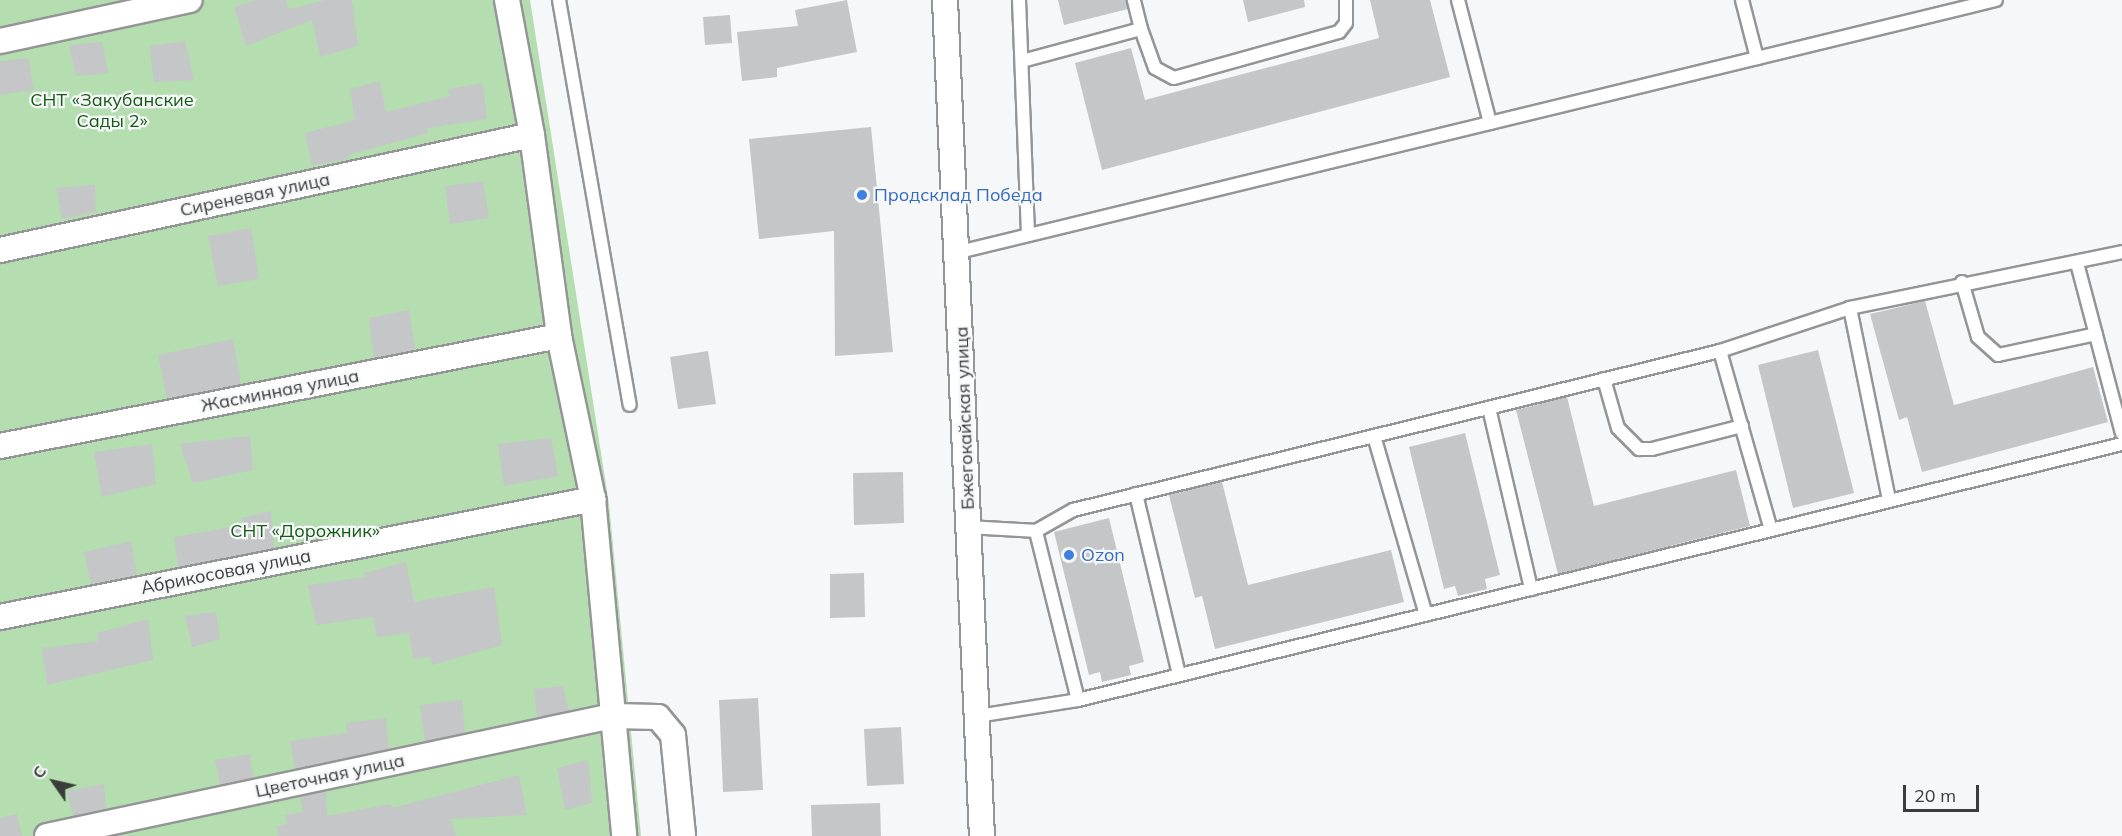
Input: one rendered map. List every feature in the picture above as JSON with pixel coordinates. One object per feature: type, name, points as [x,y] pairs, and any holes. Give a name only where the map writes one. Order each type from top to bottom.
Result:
[{"type":"street","points":[[0,40],[190,0]]},
{"type":"street","points":[[507,0],[521,138],[593,499],[624,836]]},
{"type":"street","name":"Бжегокайская улица","points":[[945,0],[960,252],[982,836]]},
{"type":"street","name":"Сиреневая улица","points":[[0,250],[521,138]]},
{"type":"street","name":"Жасминная улица","points":[[0,446],[559,336]]},
{"type":"street","name":"Абрикосовая улица","points":[[0,617],[593,499]]},
{"type":"street","name":"Цветочная улица","points":[[47,836],[612,716],[658,717],[673,735],[683,836]]},
{"type":"lane","points":[[560,0],[630,405]]},
{"type":"lane","points":[[1019,0],[1028,235]]},
{"type":"lane","points":[[1134,0],[1141,29],[1155,68],[1174,78],[1339,32],[1346,23],[1346,0]]},
{"type":"lane","points":[[1458,0],[1490,123]]},
{"type":"lane","points":[[1742,0],[1757,58]]},
{"type":"lane","points":[[960,252],[1996,0]]},
{"type":"lane","points":[[1022,61],[1141,29]]},
{"type":"lane","points":[[969,527],[1036,531],[1073,510],[1720,351],[1850,308],[1962,282],[2077,263],[2122,252]]},
{"type":"lane","points":[[2077,263],[2122,433]]},
{"type":"lane","points":[[1962,282],[1978,337],[1998,355],[2096,334]]},
{"type":"lane","points":[[1850,308],[1889,500]]},
{"type":"lane","points":[[1720,351],[1771,530]]},
{"type":"lane","points":[[1604,379],[1617,428],[1639,448],[1742,426]]},
{"type":"lane","points":[[1489,408],[1531,589]]},
{"type":"lane","points":[[1374,436],[1426,615]]},
{"type":"lane","points":[[978,716],[1078,700],[2122,444]]},
{"type":"lane","points":[[1136,494],[1179,675]]},
{"type":"lane","points":[[1036,531],[1078,700]]},
{"type":"green space","name":"СНТ «Дорожник»","points":[[0,0],[530,0],[609,504],[641,836],[0,836]]},
{"type":"building","points":[[255,0],[286,0],[289,9],[325,0],[352,0],[358,46],[320,57],[312,20],[246,46],[234,7]]},
{"type":"building","points":[[847,0],[857,52],[777,68],[777,77],[742,81],[737,32],[798,26],[795,10]]},
{"type":"building","points":[[1058,0],[1126,0],[1128,9],[1064,25]]},
{"type":"building","points":[[1243,0],[1304,0],[1305,7],[1248,22]]},
{"type":"building","points":[[1370,0],[1430,0],[1450,77],[1102,170],[1075,63],[1131,48],[1145,100],[1379,38]]},
{"type":"building","points":[[730,15],[732,43],[705,45],[703,17]]},
{"type":"building","points":[[185,41],[194,80],[154,82],[149,46]]},
{"type":"building","points":[[102,42],[108,73],[76,76],[69,45]]},
{"type":"building","points":[[28,58],[34,90],[0,95],[0,61]]},
{"type":"building","points":[[380,81],[386,112],[450,96],[448,89],[483,83],[487,119],[427,128],[428,133],[348,155],[349,159],[312,165],[305,133],[355,120],[350,89]]},
{"type":"building","points":[[871,127],[893,352],[835,356],[834,231],[759,239],[749,139]]},
{"type":"building","points":[[483,181],[489,218],[450,224],[445,186]]},
{"type":"building","points":[[95,185],[96,212],[62,219],[56,188]]},
{"type":"building","points":[[251,228],[259,279],[218,286],[208,236]]},
{"type":"building","points":[[1925,301],[1954,405],[2093,367],[2108,422],[1922,472],[1907,417],[1899,420],[1870,314]]},
{"type":"building","points":[[409,310],[415,350],[374,358],[369,318]]},
{"type":"building","points":[[233,339],[241,384],[167,399],[158,355]]},
{"type":"building","points":[[1818,350],[1854,493],[1793,508],[1758,365]]},
{"type":"building","points":[[708,351],[716,404],[678,409],[670,357]]},
{"type":"building","points":[[1567,397],[1594,506],[1736,470],[1750,526],[1558,574],[1516,410]]},
{"type":"building","points":[[1465,433],[1500,575],[1485,579],[1487,589],[1458,596],[1455,586],[1444,589],[1409,447]]},
{"type":"building","points":[[250,436],[253,470],[193,483],[180,444]]},
{"type":"building","points":[[551,438],[558,476],[504,486],[498,444]]},
{"type":"building","points":[[152,444],[156,484],[102,497],[94,452]]},
{"type":"building","points":[[903,472],[904,523],[854,525],[853,473]]},
{"type":"building","points":[[1222,482],[1248,585],[1391,550],[1404,602],[1215,649],[1202,596],[1195,598],[1169,495]]},
{"type":"building","points":[[271,511],[274,548],[178,567],[174,537],[243,525],[241,518]]},
{"type":"building","points":[[1109,518],[1144,662],[1129,666],[1131,675],[1102,682],[1100,672],[1089,675],[1054,532]]},
{"type":"building","points":[[131,541],[137,575],[91,584],[84,552]]},
{"type":"building","points":[[406,562],[414,602],[494,587],[502,645],[432,665],[430,657],[413,659],[409,633],[377,637],[373,617],[316,625],[308,585],[365,577],[364,573]]},
{"type":"building","points":[[864,573],[865,617],[830,618],[830,574]]},
{"type":"building","points":[[216,612],[220,639],[192,647],[185,616]]},
{"type":"building","points":[[148,619],[153,660],[47,685],[42,648],[98,641],[97,633]]},
{"type":"building","points":[[563,686],[569,711],[537,717],[534,689]]},
{"type":"building","points":[[758,698],[763,790],[723,792],[719,700]]},
{"type":"building","points":[[462,700],[465,733],[425,741],[420,705]]},
{"type":"building","points":[[386,718],[389,749],[295,769],[290,741],[347,733],[346,723]]},
{"type":"building","points":[[901,727],[904,784],[867,786],[864,729]]},
{"type":"building","points":[[250,754],[253,778],[220,785],[215,760]]},
{"type":"building","points":[[588,760],[592,803],[565,810],[557,768]]},
{"type":"building","points":[[519,775],[527,815],[451,819],[456,836],[278,836],[277,826],[287,824],[285,815],[303,812],[300,797],[326,791],[327,816],[391,804],[392,808]]},
{"type":"building","points":[[104,784],[106,809],[73,816],[67,791]]},
{"type":"building","points":[[880,803],[881,836],[812,836],[811,805]]},
{"type":"building","points":[[17,814],[22,836],[0,836],[0,818]]},
{"type":"place","name":"Продсклад Победа","points":[[862,195]]},
{"type":"place","name":"Ozon","points":[[1069,555]]},
{"type":"park label","name":"СНТ «Закубанские Сады 2»","points":[[112,111]]}]
